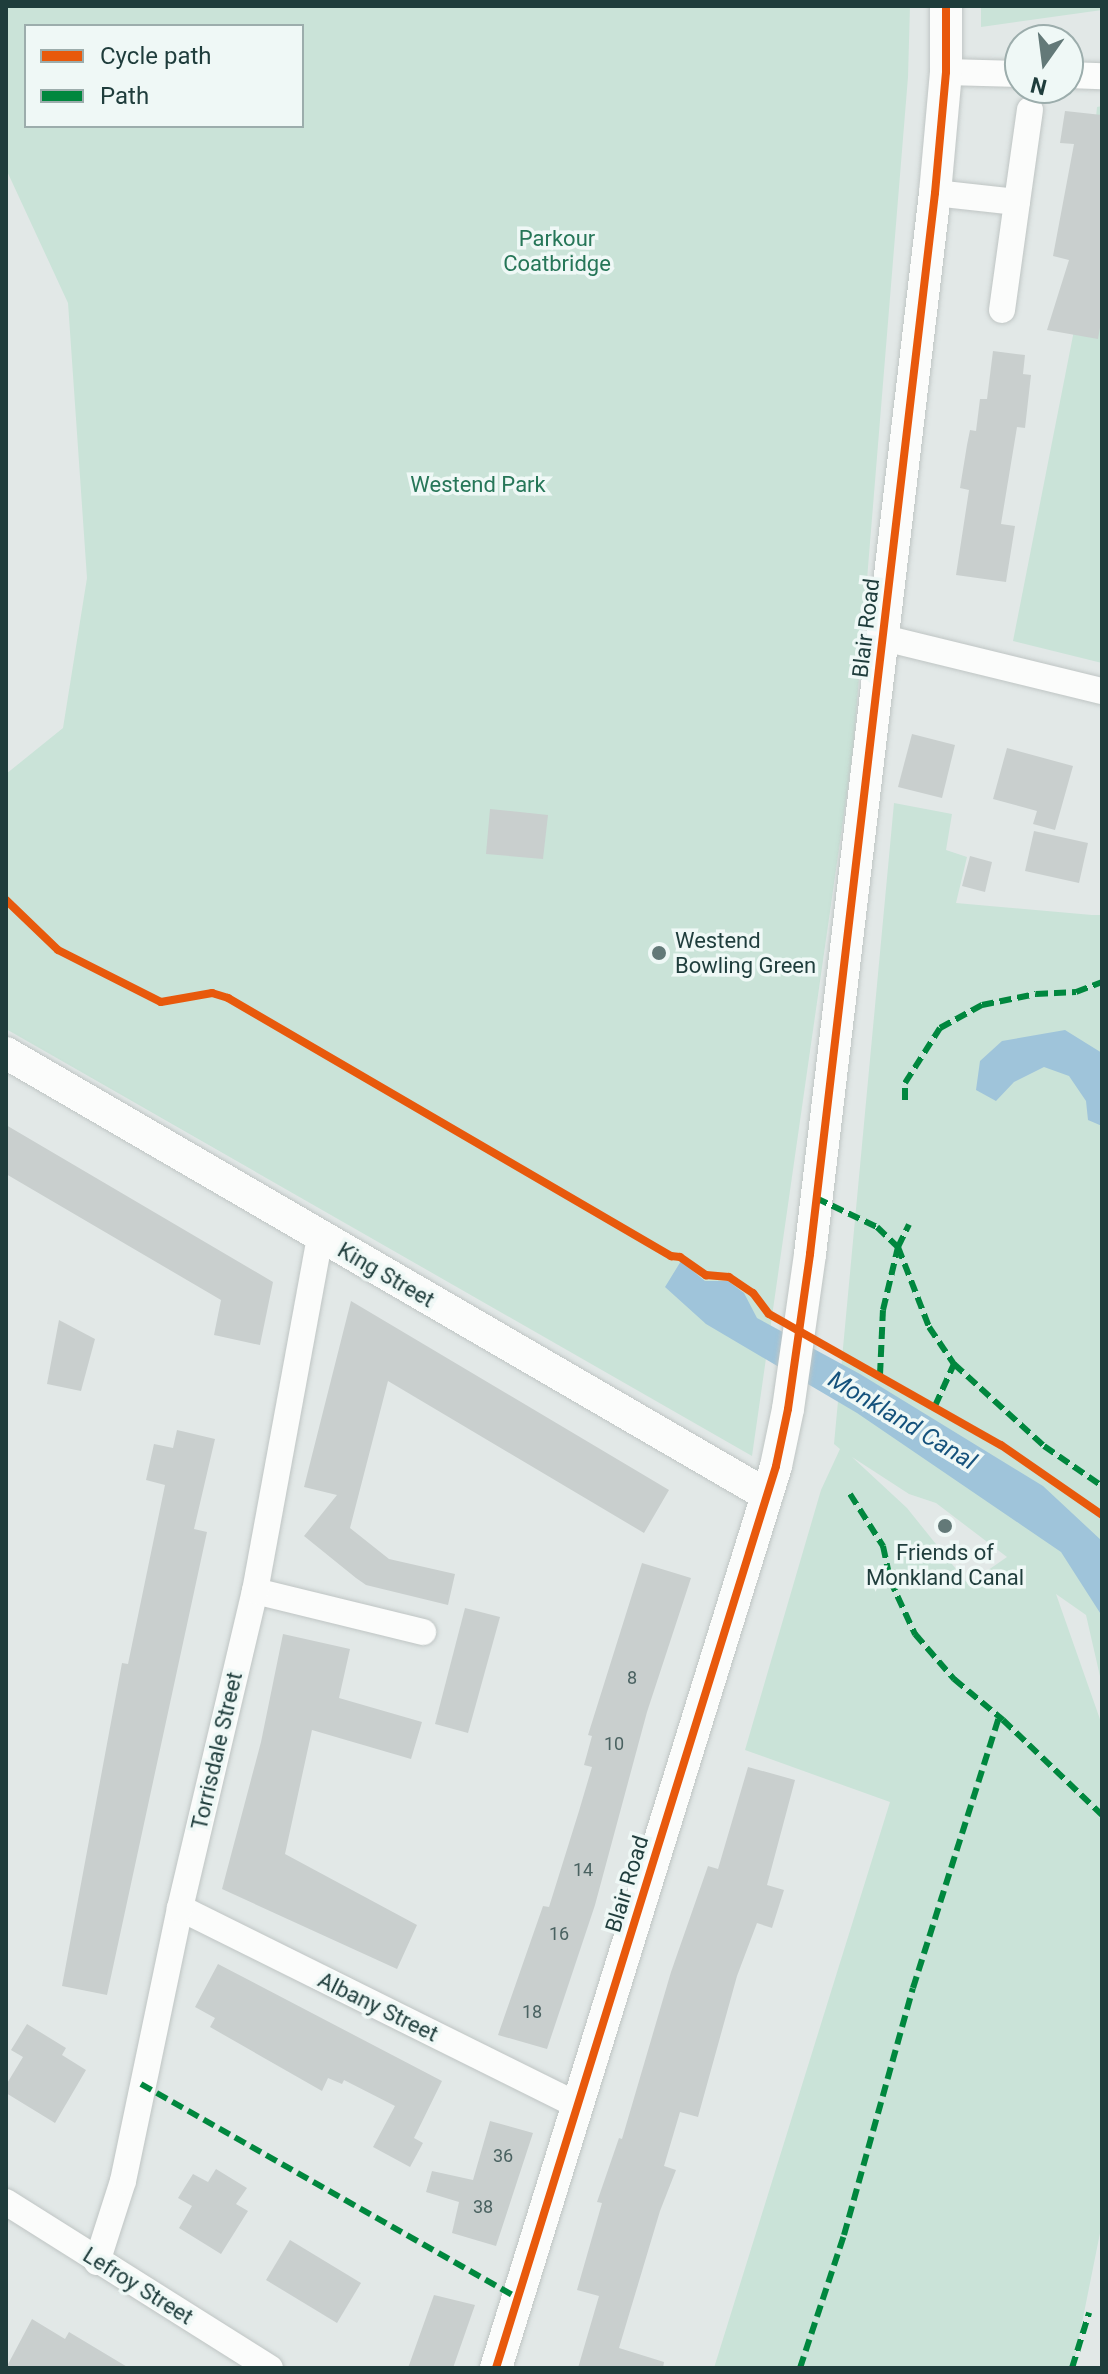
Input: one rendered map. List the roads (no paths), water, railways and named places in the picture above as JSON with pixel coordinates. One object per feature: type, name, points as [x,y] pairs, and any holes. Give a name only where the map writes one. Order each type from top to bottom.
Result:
[{"type":"street","name":"Blair Road","points":[[496,2368],[767,1495],[788,1409],[810,1254],[935,193],[946,72],[946,6]]},
{"type":"street","points":[[946,72],[1004,74]]},
{"type":"street","points":[[1002,310],[1030,110]]},
{"type":"street","points":[[935,193],[1017,202]]},
{"type":"street","points":[[884,638],[1102,691]]},
{"type":"street","name":"King Street","points":[[6,1053],[767,1495]]},
{"type":"street","name":"Torrisdale Street","points":[[97,2262],[123,2181],[180,1908],[255,1591],[320,1237]]},
{"type":"street","points":[[255,1591],[423,1632]]},
{"type":"street","name":"Albany Street","points":[[180,1908],[577,2105]]},
{"type":"street","name":"Lefroy Street","points":[[6,2202],[270,2368]]},
{"type":"water","points":[[1065,1030],[1102,1053],[1102,1126],[1088,1120],[1086,1101],[1069,1076],[1044,1067],[1014,1082],[996,1101],[976,1090],[980,1061],[1002,1041]]},
{"type":"water","name":"Monkland Canal","points":[[681,1261],[705,1281],[728,1281],[744,1293],[757,1318],[860,1374],[1043,1486],[1102,1541],[1102,1616],[1061,1552],[857,1413],[706,1324],[665,1287]]},
{"type":"place","name":"Westend Bowling Green","points":[[659,953]]},
{"type":"place","name":"Friends of Monkland Canal","points":[[945,1526]]},
{"type":"park label","name":"Parkour Coatbridge","points":[[557,250]]},
{"type":"park label","name":"Westend Park","points":[[478,485]]}]
